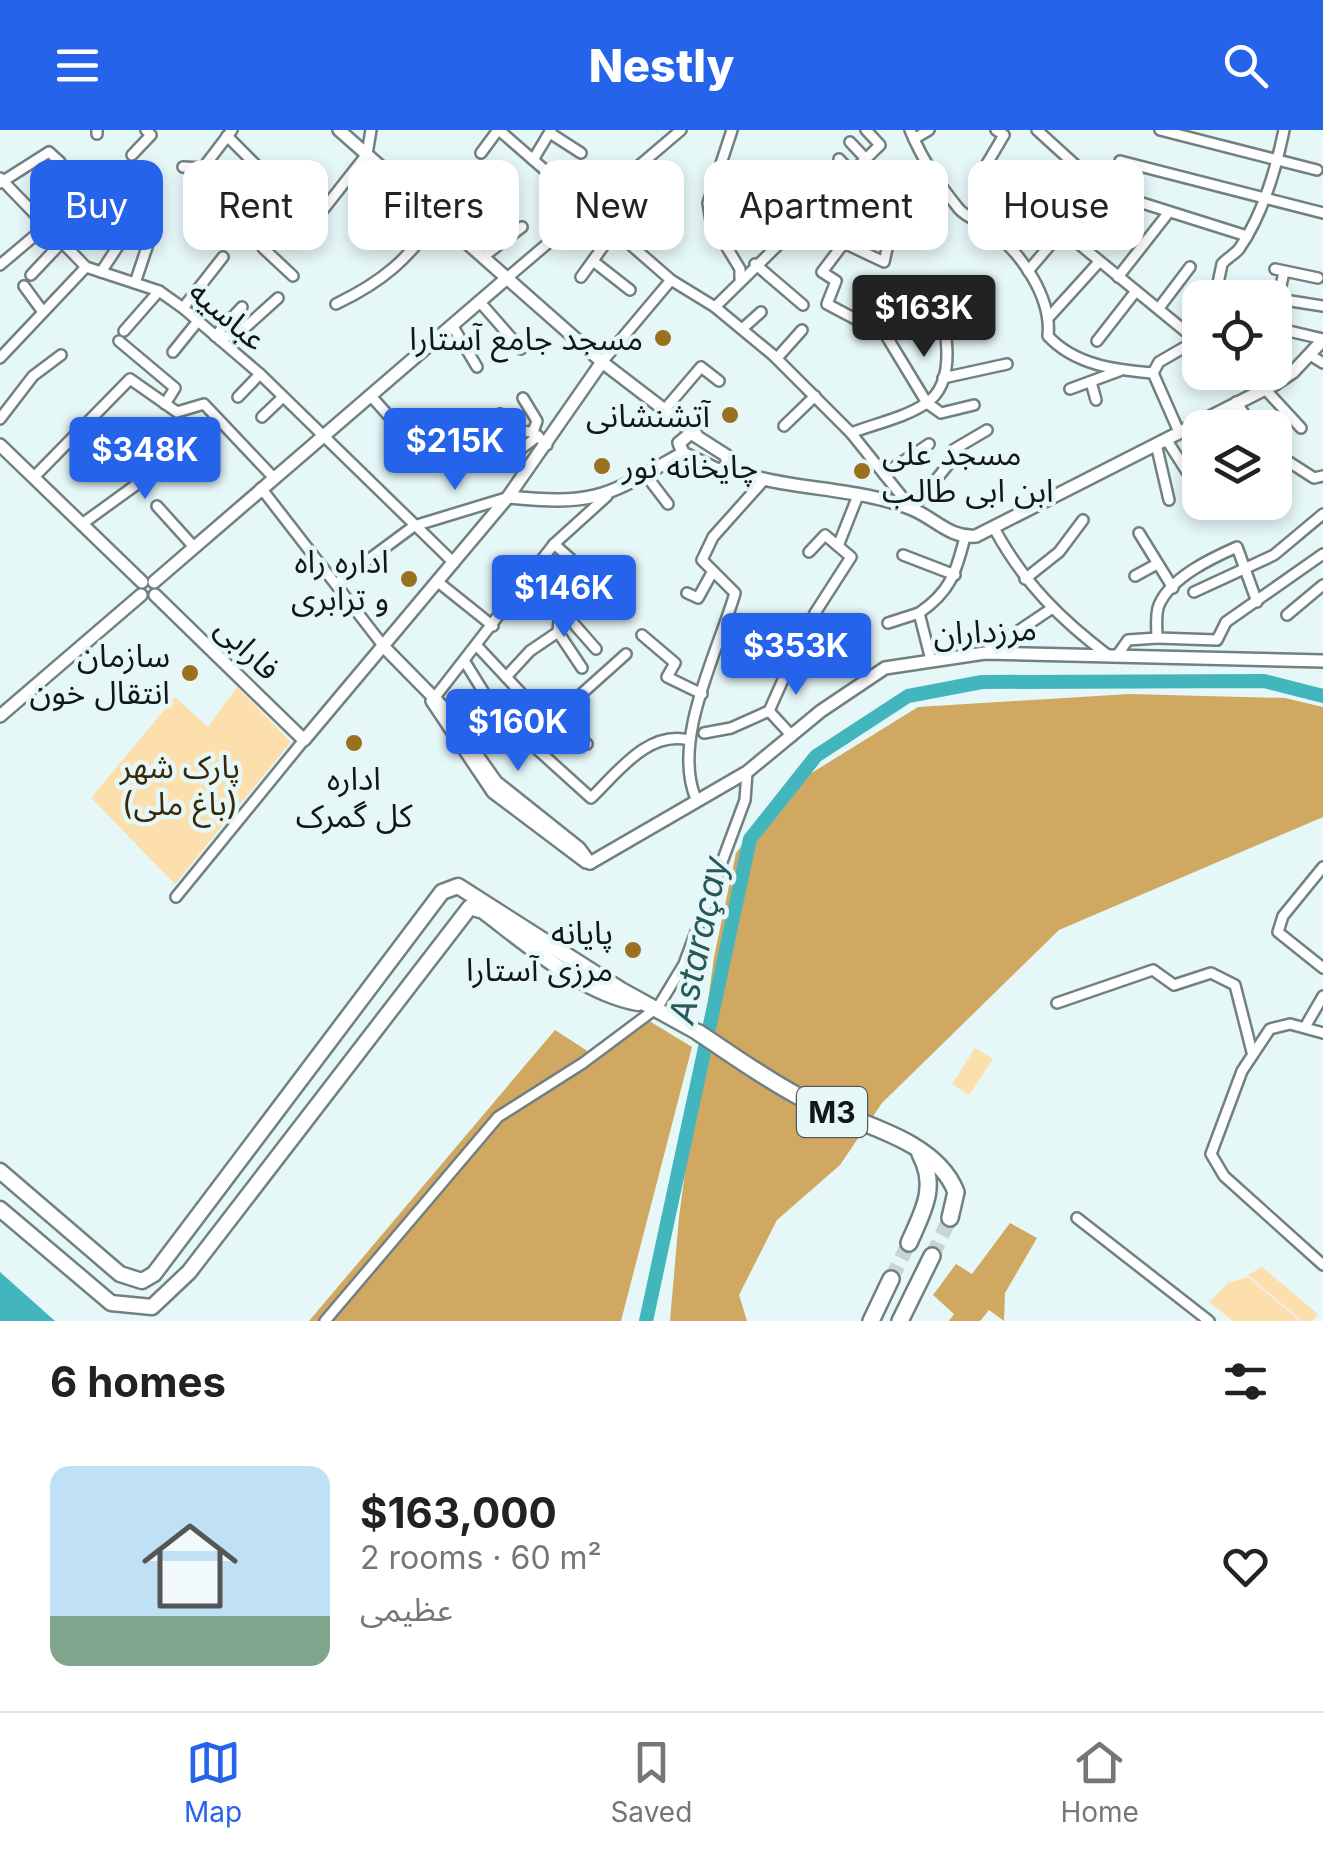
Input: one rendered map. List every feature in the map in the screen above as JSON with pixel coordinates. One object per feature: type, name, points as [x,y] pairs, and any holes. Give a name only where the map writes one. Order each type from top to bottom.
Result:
[{"type":"highway","name":"M3","points":[[699,1032],[796,1095],[918,1151],[952,1182],[956,1201],[950,1218]]},
{"type":"highway","points":[[909,1242],[930,1190],[931,1176],[918,1151]]},
{"type":"highway","points":[[900,1321],[932,1256]]},
{"type":"highway","points":[[871,1321],[891,1280]]},
{"type":"main road","points":[[0,1171],[131,1280],[142,1281],[154,1274],[442,892],[458,886],[621,990],[699,1032]]},
{"type":"main road","points":[[0,1208],[112,1303],[152,1307],[189,1272],[470,907],[618,1000],[658,1007]]},
{"type":"main road","points":[[88,1283],[107,1263]]},
{"type":"street","points":[[132,155],[151,135],[146,130]]},
{"type":"street","points":[[339,130],[374,160]]},
{"type":"street","points":[[328,204],[367,154],[371,130]]},
{"type":"street","points":[[481,153],[498,130],[539,164]]},
{"type":"street","points":[[647,160],[681,130]]},
{"type":"street","points":[[732,130],[708,203],[710,221],[740,269],[740,278]]},
{"type":"street","points":[[850,142],[866,159],[880,145],[866,130]]},
{"type":"street","points":[[929,130],[912,135],[930,174],[961,212],[991,229],[1028,271],[1050,316],[1048,336],[1060,349],[1122,370],[1153,373]]},
{"type":"street","points":[[989,160],[1004,135],[996,130]]},
{"type":"street","points":[[1037,130],[1104,191],[1247,236]]},
{"type":"street","points":[[1160,130],[1278,164],[1317,170]]},
{"type":"street","points":[[1219,280],[1222,264],[1236,254],[1247,236],[1278,164],[1284,130]]},
{"type":"street","points":[[534,160],[551,132],[581,152]]},
{"type":"street","points":[[209,160],[230,133],[254,160]]},
{"type":"street","points":[[36,160],[49,152],[58,160]]},
{"type":"street","points":[[1,181],[30,163]]},
{"type":"street","points":[[1144,167],[1323,213]]},
{"type":"street","name":"عباسیه","points":[[1,181],[30,212]]},
{"type":"street","points":[[1118,276],[1169,212]]},
{"type":"street","points":[[484,257],[522,227]]},
{"type":"street","points":[[0,265],[30,239]]},
{"type":"street","points":[[30,276],[57,250]]},
{"type":"street","name":"عباسیه","points":[[69,250],[86,266],[159,291],[183,308],[260,374],[454,563]]},
{"type":"street","points":[[101,272],[116,250]]},
{"type":"street","points":[[135,283],[146,250]]},
{"type":"street","points":[[265,250],[293,276]]},
{"type":"street","points":[[336,304],[367,289],[382,274],[405,262],[414,250]]},
{"type":"street","points":[[476,250],[602,362],[727,456],[727,468]]},
{"type":"street","points":[[0,716],[320,436],[541,250]]},
{"type":"street","points":[[581,277],[601,250]]},
{"type":"street","points":[[637,250],[671,280],[715,307],[777,358],[851,433],[912,509]]},
{"type":"street","points":[[715,307],[770,250]]},
{"type":"street","points":[[838,250],[822,272],[836,281],[826,304],[861,322]]},
{"type":"street","points":[[860,250],[884,262],[887,250]]},
{"type":"street","points":[[1028,271],[1046,250]]},
{"type":"street","points":[[1086,250],[1182,327]]},
{"type":"street","points":[[183,308],[223,257]]},
{"type":"street","points":[[593,261],[630,290]]},
{"type":"street","points":[[1050,316],[1099,262]]},
{"type":"street","points":[[755,264],[803,304]]},
{"type":"street","points":[[0,358],[86,266]]},
{"type":"street","points":[[1159,308],[1190,267]]},
{"type":"street","points":[[1318,278],[1280,271],[1278,299],[1323,306]]},
{"type":"street","points":[[176,897],[508,497],[540,438],[671,280]]},
{"type":"street","points":[[24,286],[43,312]]},
{"type":"street","points":[[159,291],[122,336],[175,388],[165,404]]},
{"type":"street","points":[[1097,341],[1136,291]]},
{"type":"street","points":[[851,433],[927,404],[943,378],[948,327],[936,294]]},
{"type":"street","points":[[948,327],[982,294]]},
{"type":"street","points":[[218,338],[247,326],[278,298]]},
{"type":"street","points":[[480,301],[522,349]]},
{"type":"street","points":[[218,338],[242,307]]},
{"type":"street","points":[[742,329],[761,312]]},
{"type":"street","points":[[173,352],[198,321]]},
{"type":"street","points":[[452,324],[477,367]]},
{"type":"street","points":[[777,358],[802,330]]},
{"type":"street","points":[[1292,332],[1323,339],[1292,369]]},
{"type":"street","points":[[887,337],[927,404],[941,412],[974,405]]},
{"type":"street","points":[[1153,373],[1159,362],[1182,349]]},
{"type":"street","points":[[0,419],[33,376],[61,355]]},
{"type":"street","points":[[1310,355],[1323,363]]},
{"type":"street","points":[[943,378],[1007,364]]},
{"type":"street","points":[[666,408],[701,367],[718,381]]},
{"type":"street","points":[[1070,389],[1122,370]]},
{"type":"street","points":[[1153,373],[1179,432]]},
{"type":"street","points":[[238,397],[260,374]]},
{"type":"street","points":[[34,478],[130,379],[176,412],[204,404],[274,478]]},
{"type":"street","points":[[1091,382],[1096,400]]},
{"type":"street","points":[[683,454],[718,470],[727,468],[762,481],[912,509],[965,537],[995,530],[1262,390]]},
{"type":"street","points":[[1273,390],[1301,428]]},
{"type":"street","points":[[370,394],[414,444]]},
{"type":"street","points":[[784,426],[814,396]]},
{"type":"street","points":[[262,417],[283,397]]},
{"type":"street","points":[[523,398],[537,421],[540,438]]},
{"type":"street","points":[[1236,402],[1242,410]]},
{"type":"street","points":[[500,414],[512,431],[540,438]]},
{"type":"street","points":[[912,509],[952,460],[953,450],[987,430]]},
{"type":"street","points":[[683,454],[682,438],[696,434]]},
{"type":"street","points":[[517,452],[540,438]]},
{"type":"street","points":[[1162,441],[1182,468]]},
{"type":"street","points":[[1162,441],[1169,500]]},
{"type":"street","points":[[884,474],[929,444]]},
{"type":"street","name":"فارابی","points":[[0,445],[304,740]]},
{"type":"street","points":[[262,488],[384,648],[432,701],[554,544],[607,496],[683,454]]},
{"type":"street","points":[[1292,464],[1314,478],[1323,476]]},
{"type":"street","points":[[82,524],[140,482],[125,465]]},
{"type":"street","points":[[645,474],[668,504]]},
{"type":"street","points":[[696,798],[689,782],[688,740],[735,593],[702,560],[713,537],[762,481]]},
{"type":"street","points":[[336,582],[414,526],[508,497],[570,503],[607,496]]},
{"type":"street","points":[[838,546],[857,498]]},
{"type":"street","points":[[157,506],[194,547]]},
{"type":"street","points":[[1194,592],[1274,554],[1323,514]]},
{"type":"street","points":[[1025,579],[1059,552],[1083,520]]},
{"type":"street","points":[[995,530],[1025,579],[1051,609],[1112,656],[1128,640],[1217,640],[1226,622],[1296,577],[1323,554]]},
{"type":"street","points":[[1139,533],[1173,588]]},
{"type":"street","points":[[800,645],[815,613],[852,556],[824,535],[810,552]]},
{"type":"street","points":[[888,622],[919,613],[944,596],[956,575],[965,537]]},
{"type":"street","points":[[554,544],[591,577],[609,570],[622,582]]},
{"type":"street","points":[[1157,638],[1159,606],[1173,588],[1206,560],[1237,546],[1257,602]]},
{"type":"street","points":[[903,555],[956,575]]},
{"type":"street","points":[[1135,576],[1157,564]]},
{"type":"street","points":[[532,571],[596,649]]},
{"type":"street","points":[[687,594],[698,598],[713,571]]},
{"type":"street","points":[[1296,577],[1308,597]]},
{"type":"street","points":[[438,582],[493,626]]},
{"type":"street","points":[[1287,615],[1323,585]]},
{"type":"street","points":[[560,608],[558,632],[582,668]]},
{"type":"street","points":[[985,653],[1051,609]]},
{"type":"street","points":[[919,613],[931,660]]},
{"type":"street","points":[[506,676],[530,651],[558,632]]},
{"type":"street","points":[[642,635],[675,662],[667,677],[702,694]]},
{"type":"street","points":[[478,646],[550,723],[587,744]]},
{"type":"street","name":"مرزداران","points":[[432,701],[493,792],[590,864],[696,798],[747,772],[885,668],[985,653],[1323,661]]},
{"type":"street","points":[[550,723],[626,654]]},
{"type":"street","points":[[465,662],[496,712],[591,798],[640,750],[671,736],[688,740]]},
{"type":"street","points":[[704,732],[732,728],[769,711],[790,662]]},
{"type":"street","points":[[769,711],[792,736]]},
{"type":"street","points":[[325,1321],[498,1117],[583,1063],[658,1007],[684,964],[745,800],[747,772]]},
{"type":"street","points":[[1323,867],[1283,916],[1278,932],[1323,968]]},
{"type":"street","points":[[1056,1003],[1153,970],[1174,985],[1211,973],[1235,984],[1252,1052]]},
{"type":"street","points":[[1305,1027],[1323,996]]},
{"type":"street","points":[[1323,1034],[1280,1024],[1270,1029],[1252,1052],[1212,1161],[1323,1264]]},
{"type":"street","points":[[1077,1218],[1209,1321]]},
{"type":"green space","name":"پارک شهر (باغ ملی)","points":[[237,687],[291,742],[175,884],[91,798],[175,697],[208,727]]},
{"type":"green space","points":[[975,1048],[993,1059],[969,1095],[952,1084]]},
{"type":"green space","points":[[1262,1267],[1318,1314],[1312,1321],[1302,1321],[1248,1275]]},
{"type":"green space","points":[[1248,1277],[1300,1321],[1233,1321],[1209,1302],[1228,1283]]},
{"type":"shaded area","points":[[1129,694],[1285,698],[1323,707],[1323,817],[1059,930],[882,1103],[840,1165],[777,1220],[739,1295],[747,1321],[670,1321],[679,1217],[714,957],[736,853],[784,790],[918,707]]},
{"type":"shaded area","points":[[646,1019],[692,1047],[621,1321],[309,1321],[555,1030],[589,1052]]},
{"type":"shaded area","points":[[1010,1223],[1037,1238],[1005,1293],[1004,1321],[989,1310],[980,1321],[949,1321],[954,1314],[933,1295],[956,1264],[972,1274]]},
{"type":"water","points":[[0,1272],[55,1321],[0,1321]]},
{"type":"waterway","name":"Astaraçay","points":[[646,1321],[750,839],[816,756],[908,696],[982,682],[1264,681],[1323,696]]},
{"type":"tunnel","points":[[932,1256],[950,1218]]},
{"type":"tunnel","points":[[891,1279],[909,1243]]},
{"type":"place","name":"مسجد جامع آستارا","points":[[663,338]]},
{"type":"place","name":"آتشنشانی","points":[[730,415]]},
{"type":"place","name":"چایخانه نور","points":[[602,466]]},
{"type":"place","name":"مسجد علی ابن ابی طالب","points":[[862,471]]},
{"type":"place","name":"اداره راه و ترابری","points":[[409,579]]},
{"type":"place","name":"سازمان انتقال خون","points":[[190,673]]},
{"type":"place","name":"اداره کل گمرک","points":[[354,743]]},
{"type":"place","name":"پایانه مرزی آستارا","points":[[633,950]]}]
